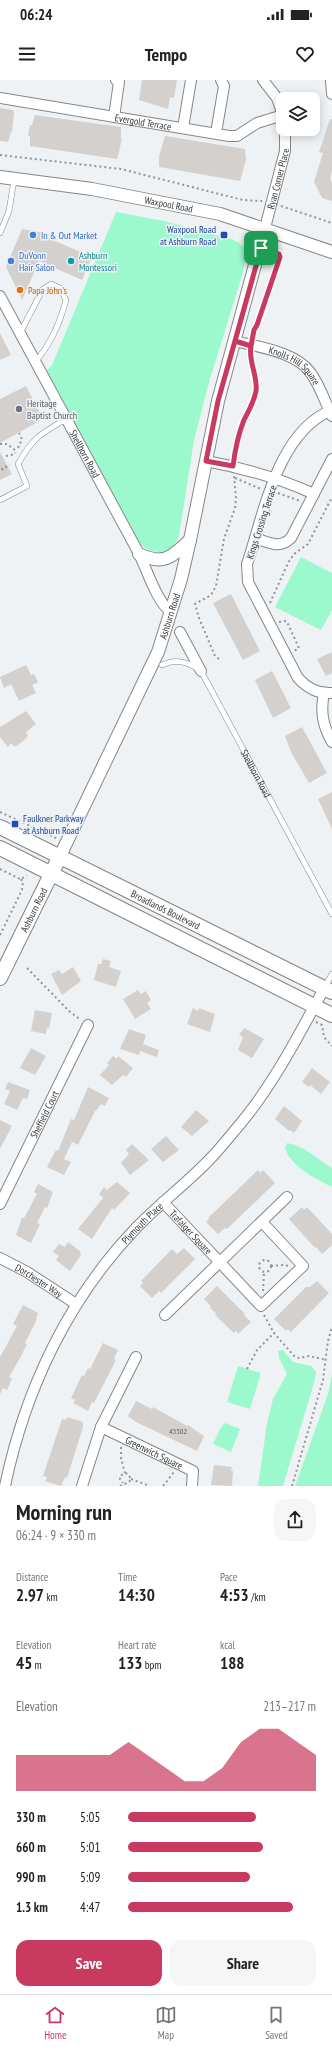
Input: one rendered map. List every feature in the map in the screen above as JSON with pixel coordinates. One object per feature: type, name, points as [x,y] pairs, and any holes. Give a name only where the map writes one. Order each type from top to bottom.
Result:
[{"type":"main road","name":"Broadlands Boulevard","points":[[0,827],[328,990]]},
{"type":"main road","name":"Broadlands Boulevard","points":[[0,848],[315,1005],[332,1015]]},
{"type":"main road","name":"Ashburn Road","points":[[0,978],[60,856]]},
{"type":"street","points":[[114,117],[119,82],[116,80]]},
{"type":"street","points":[[183,128],[191,80]]},
{"type":"street","points":[[216,133],[224,86],[221,80]]},
{"type":"street","points":[[263,80],[276,97]]},
{"type":"street","points":[[331,80],[332,94]]},
{"type":"street","name":"Evergold Terrace","points":[[0,98],[237,136],[257,123],[276,117]]},
{"type":"street","name":"Ryan Corner Place","points":[[265,228],[285,151],[285,136]]},
{"type":"street","name":"Waxpool Road","points":[[0,177],[58,183],[170,203],[220,214],[265,228],[332,252]]},
{"type":"street","name":"Ashburn Road","points":[[60,856],[158,652],[190,540],[218,401],[261,248],[265,228]]},
{"type":"street","name":"Shellhorn Road","points":[[0,296],[139,554],[161,600],[170,611]]},
{"type":"street","name":"Knolls Hill Square","points":[[235,341],[255,341],[301,363],[311,373],[331,412]]},
{"type":"street","name":"Kings Crossing Terrace","points":[[328,693],[309,688],[298,678],[248,582],[247,564],[275,478],[286,451],[294,439],[310,424],[331,412]]},
{"type":"street","points":[[255,538],[280,545],[286,543],[292,538],[332,459]]},
{"type":"street","points":[[206,461],[233,466],[275,478],[314,494]]},
{"type":"street","points":[[139,554],[149,559],[166,559],[173,556],[190,540]]},
{"type":"street","name":"Shellhorn Road","points":[[180,632],[201,671]]},
{"type":"street","points":[[328,693],[322,703],[323,722],[332,742]]},
{"type":"street","name":"Plymouth Place","points":[[5,1486],[14,1444],[29,1399],[52,1347],[76,1304],[103,1266],[136,1228],[210,1160],[242,1122],[275,1077],[307,1018],[315,1005],[328,990]]},
{"type":"street","name":"Sheffield Court","points":[[0,1204],[88,1025]]},
{"type":"street","points":[[165,1315],[287,1197]]},
{"type":"street","name":"Trafalger Square","points":[[163,1202],[220,1261],[264,1303]]},
{"type":"street","points":[[262,1222],[303,1266],[264,1303]]},
{"type":"street","name":"Dorchester Way","points":[[0,1258],[27,1272],[76,1304]]},
{"type":"street","points":[[82,1486],[101,1427],[136,1357]]},
{"type":"street","name":"Greenwich Square","points":[[101,1427],[193,1471],[192,1486]]},
{"type":"lane","points":[[0,232],[9,211],[14,179]]},
{"type":"lane","points":[[20,334],[43,290],[51,284],[60,288],[66,300],[64,309],[47,349],[36,362]]},
{"type":"lane","points":[[0,500],[27,486],[18,464],[35,438],[66,419]]},
{"type":"lane","points":[[162,665],[168,662],[178,661],[187,663],[201,671]]},
{"type":"lane","name":"Shellhorn Road","points":[[201,671],[332,914]]},
{"type":"lane","points":[[328,990],[332,974]]},
{"type":"path","points":[[0,155],[121,169],[243,200],[263,201]]},
{"type":"path","points":[[276,205],[332,223]]},
{"type":"path","points":[[219,659],[215,656],[199,618],[196,604],[211,595],[216,586],[224,539],[235,508],[236,498],[233,466],[235,448],[241,429],[254,401],[256,392],[255,373],[249,356],[255,341],[254,330],[266,304],[280,257],[279,254],[261,248]]},
{"type":"path","points":[[13,460],[22,439],[19,433]]},
{"type":"path","points":[[0,444],[7,444],[16,452]]},
{"type":"path","points":[[6,456],[16,452]]},
{"type":"path","points":[[3,470],[2,469],[13,464]]},
{"type":"path","points":[[271,609],[270,603],[272,595],[288,563],[294,554],[308,544],[332,497]]},
{"type":"path","points":[[275,616],[279,623],[286,621],[288,624],[299,648],[293,651],[296,657]]},
{"type":"path","points":[[0,812],[66,843]]},
{"type":"path","points":[[0,869],[23,881],[22,890],[0,935]]},
{"type":"path","points":[[20,879],[27,876]]},
{"type":"path","points":[[27,968],[69,1011],[88,1025]]},
{"type":"path","points":[[307,1018],[322,1025],[324,1037],[332,1046]]},
{"type":"path","points":[[264,1272],[259,1268],[261,1262],[267,1261],[271,1266]]},
{"type":"path","points":[[264,1272],[270,1269],[271,1266],[282,1265],[299,1270]]},
{"type":"path","points":[[264,1272],[262,1286],[264,1303],[261,1310],[274,1333],[295,1357],[299,1358],[309,1356],[327,1360]]},
{"type":"path","points":[[292,1486],[327,1360],[328,1341],[332,1326]]},
{"type":"path","points":[[247,1369],[257,1350],[274,1333]]},
{"type":"path","points":[[125,1438],[120,1451],[125,1473],[130,1476],[131,1479],[150,1486]]},
{"type":"path","points":[[163,1486],[178,1464]]},
{"type":"path","points":[[123,1483],[120,1476],[125,1473]]},
{"type":"path","points":[[120,1486],[123,1483],[127,1483],[131,1479]]},
{"type":"green space","points":[[116,212],[164,221],[231,239],[247,249],[243,272],[210,379],[194,440],[179,536],[171,551],[151,551],[143,547],[136,539],[48,376],[47,370],[52,365]]},
{"type":"green space","points":[[301,557],[332,573],[332,610],[321,630],[275,607]]},
{"type":"green space","points":[[287,1143],[300,1147],[332,1168],[332,1187],[311,1176],[292,1161],[285,1148]]},
{"type":"green space","points":[[283,1350],[293,1362],[311,1366],[316,1372],[314,1383],[283,1486],[258,1486],[267,1423],[273,1399],[287,1374],[279,1358],[278,1351]]},
{"type":"green space","points":[[238,1366],[261,1373],[250,1409],[227,1402]]},
{"type":"green space","points":[[332,1374],[332,1486],[295,1486],[328,1394]]},
{"type":"green space","points":[[225,1423],[240,1429],[231,1452],[213,1444],[221,1427]]},
{"type":"building","points":[[142,80],[177,80],[174,98],[170,97],[168,109],[139,100]]},
{"type":"building","points":[[0,108],[13,110],[14,113],[12,132],[8,142],[0,141]]},
{"type":"building","points":[[35,115],[121,127],[122,138],[117,159],[30,146],[30,136],[28,136],[30,125],[32,125]]},
{"type":"building","points":[[330,119],[332,119],[332,171],[330,178],[332,184],[332,201],[322,198],[314,182],[323,153],[319,152]]},
{"type":"building","points":[[165,136],[245,149],[246,160],[240,181],[159,167],[159,156]]},
{"type":"building","points":[[22,229],[50,234],[48,238],[92,257],[82,280],[39,261],[22,300],[6,267]]},
{"type":"building","points":[[0,333],[11,355],[0,360]]},
{"type":"building","name":"Heritage Baptist Church","points":[[26,386],[43,419],[0,443],[0,399]]},
{"type":"building","points":[[0,452],[12,474],[0,480]]},
{"type":"building","points":[[231,594],[260,651],[243,660],[213,603]]},
{"type":"building","points":[[332,652],[332,673],[326,676],[317,659]]},
{"type":"building","points":[[26,665],[31,675],[34,674],[38,682],[32,685],[36,693],[19,701],[11,684],[4,688],[0,677]]},
{"type":"building","points":[[272,671],[291,708],[273,718],[255,680]]},
{"type":"building","points":[[26,711],[36,724],[26,732],[28,736],[23,741],[15,747],[11,743],[8,747],[0,737],[0,727]]},
{"type":"building","points":[[302,727],[327,773],[309,783],[291,752],[285,736]]},
{"type":"building","points":[[332,792],[332,829],[318,799]]},
{"type":"building","points":[[103,959],[111,961],[109,967],[121,971],[116,987],[94,980],[98,964],[101,964]]},
{"type":"building","points":[[73,967],[81,981],[62,995],[51,974],[59,970],[62,974]]},
{"type":"building","points":[[138,990],[141,994],[146,991],[151,1000],[147,1003],[151,1009],[135,1019],[123,999]]},
{"type":"building","points":[[193,1008],[198,1011],[199,1008],[215,1014],[210,1032],[187,1024]]},
{"type":"building","points":[[35,1010],[52,1013],[49,1028],[47,1028],[46,1034],[31,1031]]},
{"type":"building","points":[[244,1028],[264,1039],[252,1058],[238,1050],[243,1037],[239,1035]]},
{"type":"building","points":[[129,1029],[146,1035],[143,1044],[159,1050],[157,1057],[140,1051],[139,1055],[120,1049]]},
{"type":"building","points":[[31,1048],[46,1056],[35,1075],[20,1068]]},
{"type":"building","points":[[113,1056],[117,1059],[118,1056],[133,1068],[126,1077],[123,1075],[112,1085],[100,1075],[109,1065],[107,1063]]},
{"type":"building","points":[[312,1068],[330,1082],[321,1094],[310,1085],[309,1087],[302,1082]]},
{"type":"building","points":[[8,1082],[30,1090],[27,1099],[23,1098],[17,1110],[4,1104],[10,1091],[5,1089]]},
{"type":"building","points":[[88,1087],[109,1098],[105,1106],[101,1104],[95,1111],[78,1145],[72,1142],[64,1159],[71,1162],[64,1175],[47,1167],[56,1150],[58,1151],[71,1119],[74,1120]]},
{"type":"building","points":[[284,1106],[302,1121],[294,1133],[290,1130],[289,1131],[275,1119]]},
{"type":"building","points":[[196,1110],[209,1121],[192,1136],[181,1127]]},
{"type":"building","points":[[0,1120],[12,1126],[0,1149]]},
{"type":"building","points":[[166,1136],[179,1150],[163,1162],[151,1149]]},
{"type":"building","points":[[132,1144],[149,1160],[130,1175],[121,1163],[129,1154],[126,1150]]},
{"type":"building","points":[[258,1170],[260,1173],[263,1170],[275,1183],[227,1229],[225,1228],[218,1234],[206,1222],[209,1219],[208,1218]]},
{"type":"building","points":[[117,1182],[130,1193],[114,1210],[112,1208],[92,1239],[78,1229],[103,1198],[99,1194],[104,1187],[107,1190]]},
{"type":"building","points":[[38,1184],[53,1192],[47,1208],[45,1207],[37,1223],[40,1224],[31,1243],[16,1235],[22,1218],[24,1218],[37,1194],[34,1192]]},
{"type":"building","points":[[302,1207],[304,1210],[307,1207],[332,1234],[332,1245],[322,1254],[289,1219]]},
{"type":"building","points":[[68,1242],[81,1252],[81,1255],[70,1271],[56,1260],[59,1256],[53,1252],[59,1244],[65,1247]]},
{"type":"building","points":[[184,1248],[195,1259],[161,1293],[159,1291],[152,1298],[140,1286],[143,1283],[141,1281],[172,1249],[177,1254]]},
{"type":"building","points":[[317,1281],[329,1293],[291,1332],[288,1329],[286,1331],[274,1319],[306,1287],[310,1287]]},
{"type":"building","points":[[217,1286],[251,1322],[238,1334],[236,1331],[234,1333],[215,1315],[217,1314],[210,1308],[211,1306],[204,1299]]},
{"type":"building","points":[[23,1305],[38,1313],[37,1319],[25,1343],[27,1344],[9,1377],[12,1378],[7,1390],[3,1388],[0,1394],[0,1357],[17,1326],[13,1324]]},
{"type":"building","points":[[103,1343],[118,1350],[114,1359],[116,1360],[94,1403],[92,1402],[88,1411],[73,1403],[75,1400],[71,1398],[82,1375],[84,1376],[88,1368],[90,1369]]},
{"type":"building","points":[[136,1401],[152,1409],[153,1407],[187,1426],[188,1425],[204,1436],[197,1451],[136,1422],[128,1416]]},
{"type":"building","points":[[67,1417],[83,1422],[83,1427],[67,1478],[65,1477],[61,1486],[45,1481],[47,1477],[43,1476],[62,1419],[66,1420]]},
{"type":"building","points":[[214,1465],[232,1467],[232,1486],[211,1485]]},
{"type":"place","name":"In & Out Market","points":[[33,235]]},
{"type":"place","name":"Waxpool Road at Ashburn Road","points":[[224,235]]},
{"type":"place","name":"DuVonn Hair Salon","points":[[11,261]]},
{"type":"place","name":"Ashburn Montessori","points":[[71,261]]},
{"type":"place","name":"Papa John's","points":[[20,290]]},
{"type":"place","name":"Heritage Baptist Church","points":[[19,409]]},
{"type":"place","name":"Faulkner Parkway at Ashburn Road","points":[[15,824]]},
{"type":"route","points":[[261,248],[235,341],[251,346],[249,356],[257,382],[254,401],[241,429],[235,448],[233,466],[206,461],[218,401],[235,341],[251,346],[254,337],[254,330],[266,304],[271,281],[278,269],[279,254],[261,248]]}]
